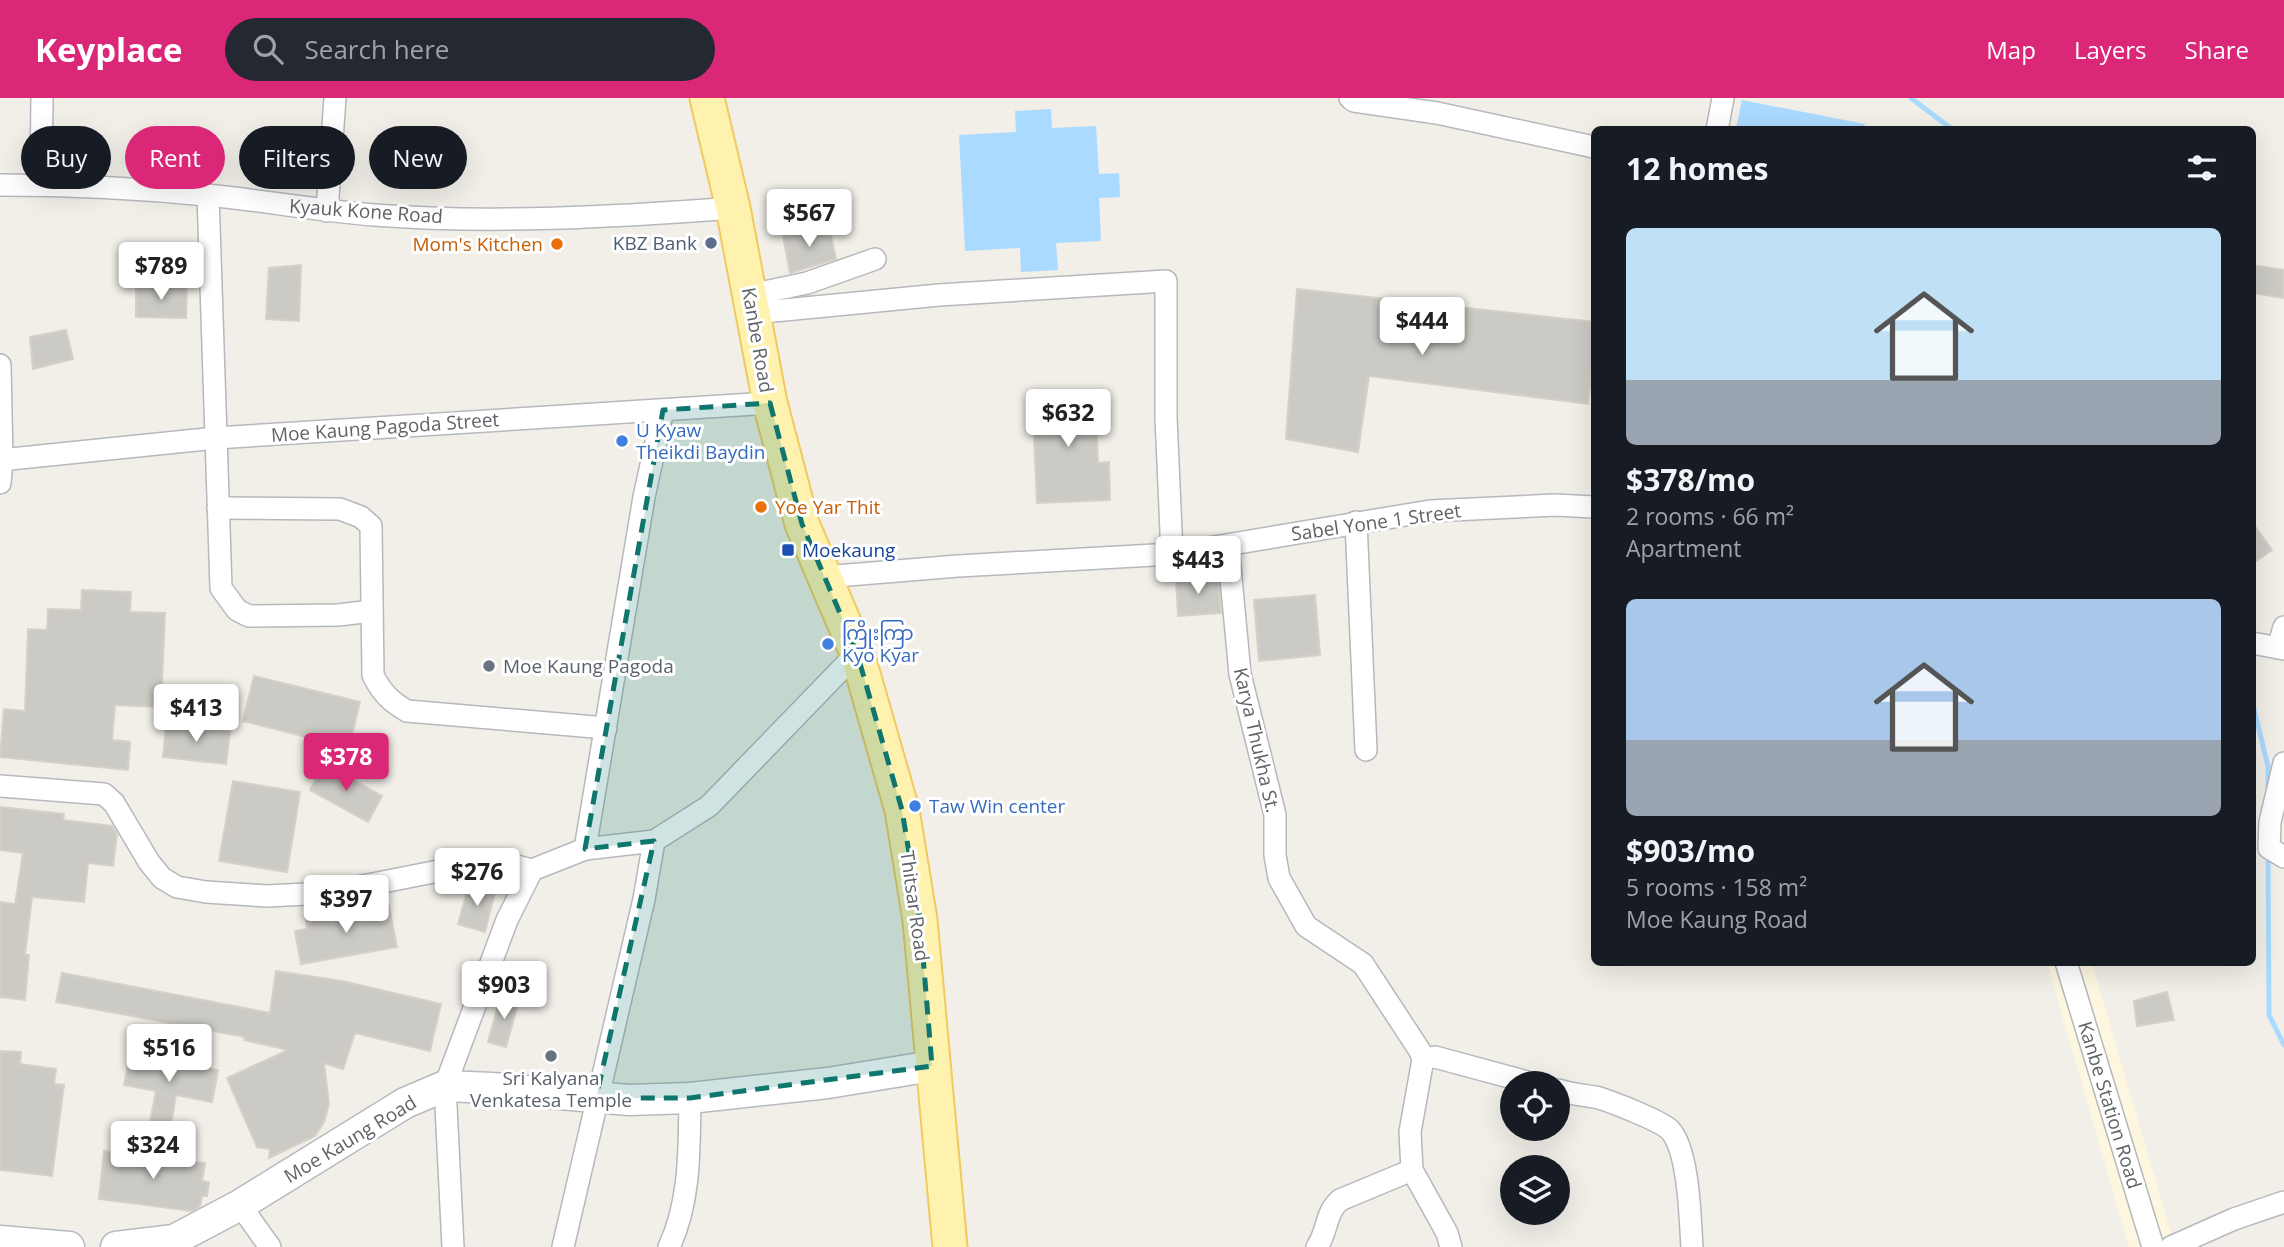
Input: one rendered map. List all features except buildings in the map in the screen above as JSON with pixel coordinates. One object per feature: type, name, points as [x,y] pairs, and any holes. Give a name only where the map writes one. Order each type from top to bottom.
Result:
[{"type":"main road","name":"Kanbe Road","points":[[708,98],[733,208],[770,403],[802,524],[824,577]]},
{"type":"main road","name":"Thitsar Road","points":[[824,577],[857,653],[902,810],[920,920],[950,1247]]},
{"type":"main road","name":"Moe Kaung Road","points":[[116,1247],[174,1243],[405,1103],[444,1086],[629,1100],[690,1098],[828,1083],[932,1066]]},
{"type":"main road","points":[[0,1241],[69,1247]]},
{"type":"street","points":[[42,98],[42,126]]},
{"type":"street","points":[[327,211],[335,98]]},
{"type":"street","points":[[1350,98],[1354,101],[1437,113],[1591,146]]},
{"type":"street","points":[[1718,126],[1723,98]]},
{"type":"street","name":"Kyauk Kone Road","points":[[0,185],[21,185]]},
{"type":"street","name":"Kyauk Kone Road","points":[[111,188],[208,195],[327,211],[423,218],[603,217],[733,208]]},
{"type":"street","points":[[208,195],[221,588],[237,610],[249,616],[372,611]]},
{"type":"street","points":[[752,304],[875,259]]},
{"type":"street","points":[[752,304],[1167,281],[1166,418],[1172,554]]},
{"type":"street","points":[[0,365],[0,483]]},
{"type":"street","name":"Moe Kaung Pagoda Street","points":[[1,460],[216,438],[770,403]]},
{"type":"street","points":[[585,849],[644,497],[663,410]]},
{"type":"street","name":"Sabel Yone 1 Street","points":[[824,577],[958,566],[1172,554],[1430,510],[1555,505],[1591,507]]},
{"type":"street","points":[[218,508],[340,509],[361,517],[371,526],[373,675],[380,691],[394,704],[407,711],[606,728]]},
{"type":"street","points":[[1356,522],[1366,750]]},
{"type":"street","name":"Karya Thukha St.","points":[[1228,545],[1240,674],[1275,815],[1275,855],[1279,878],[1306,926],[1363,964],[1423,1059]]},
{"type":"street","points":[[2256,644],[2281,648],[2284,627]]},
{"type":"street","points":[[0,786],[104,794],[114,803],[139,846],[162,878],[177,887],[206,892],[267,896],[327,893],[468,865],[505,863],[532,870],[585,849],[654,841],[709,806],[857,653]]},
{"type":"street","points":[[2284,763],[2269,834],[2269,848],[2284,857]]},
{"type":"street","points":[[563,1247],[644,899],[654,841]]},
{"type":"street","points":[[453,1247],[444,1086],[508,920],[532,870]]},
{"type":"street","name":"Kanbe Station Road","points":[[2067,966],[2153,1247]]},
{"type":"street","points":[[1451,1247],[1447,1233],[1412,1170],[1410,1132],[1423,1059],[1435,1057],[1500,1075]]},
{"type":"street","points":[[1570,1094],[1595,1097],[1647,1117],[1670,1130],[1684,1159],[1692,1247]]},
{"type":"street","points":[[668,1247],[675,1234],[688,1179],[690,1098]]},
{"type":"street","points":[[1317,1247],[1322,1240],[1332,1207],[1340,1200],[1412,1170]]},
{"type":"street","points":[[2171,1247],[2234,1219],[2284,1202]]},
{"type":"street","points":[[240,1205],[270,1247]]},
{"type":"highlighted area","points":[[770,403],[802,524],[857,653],[902,810],[920,920],[932,1066],[690,1098],[596,1098],[654,841],[585,849],[663,410]]},
{"type":"shaded area","points":[[2048,966],[2093,966],[2175,1247],[2129,1247]]},
{"type":"water","points":[[1742,100],[1865,124],[1865,126],[1737,126]]},
{"type":"water","points":[[1051,109],[1052,128],[1096,126],[1099,174],[1119,173],[1120,197],[1099,198],[1101,241],[1056,243],[1058,270],[1021,272],[1020,248],[965,251],[959,135],[1016,132],[1015,111]]},
{"type":"waterway","points":[[1911,98],[1948,126]]},
{"type":"waterway","points":[[2256,717],[2268,766],[2268,791]]},
{"type":"waterway","points":[[2268,853],[2269,1015],[2284,1045]]},
{"type":"place","name":"KBZ Bank","points":[[711,243]]},
{"type":"place","name":"Mom's Kitchen","points":[[557,244]]},
{"type":"place","name":"U Kyaw Theikdi Baydin","points":[[622,441]]},
{"type":"place","name":"Yoe Yar Thit","points":[[761,507]]},
{"type":"place","name":"Moekaung","points":[[788,550]]},
{"type":"place","name":"ကြိုးကြာ Kyo Kyar","points":[[828,644]]},
{"type":"place","name":"Moe Kaung Pagoda","points":[[489,666]]},
{"type":"place","name":"Taw Win center","points":[[915,806]]},
{"type":"place","name":"Sri Kalyana Venkatesa Temple","points":[[551,1056]]}]
